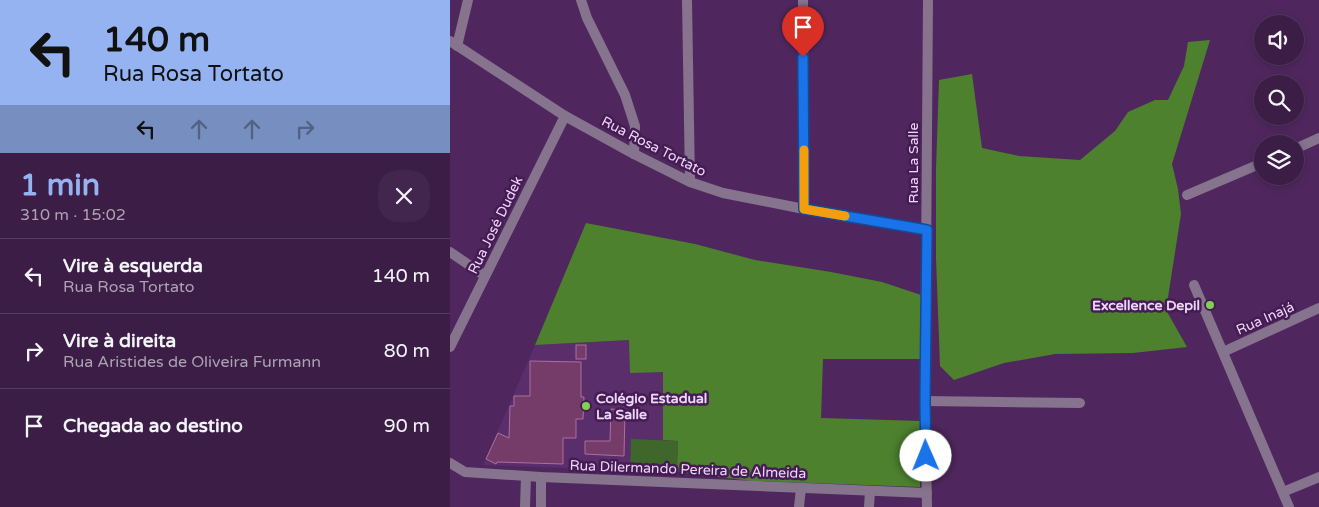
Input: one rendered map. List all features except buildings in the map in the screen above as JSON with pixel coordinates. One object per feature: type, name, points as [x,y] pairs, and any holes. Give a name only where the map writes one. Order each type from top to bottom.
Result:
[{"type":"street","points":[[454,44],[468,0]]},
{"type":"street","points":[[581,0],[587,18],[625,95],[635,126],[634,154]]},
{"type":"street","points":[[687,0],[690,182]]},
{"type":"street","points":[[803,0],[804,209]]},
{"type":"street","name":"Rua La Salle","points":[[927,507],[925,401],[928,0]]},
{"type":"street","name":"Rua Rosa Tortato","points":[[454,44],[565,116],[690,182],[723,193],[927,230]]},
{"type":"street","name":"Rua José Dudek","points":[[450,347],[565,116]]},
{"type":"street","points":[[1304,145],[1319,138]]},
{"type":"street","points":[[1187,195],[1254,166]]},
{"type":"street","points":[[450,252],[485,276]]},
{"type":"street","points":[[1194,285],[1289,507]]},
{"type":"street","name":"Rua Inajá","points":[[1222,352],[1319,308]]},
{"type":"street","points":[[925,401],[1080,402]]},
{"type":"street","name":"Rua Dilermando Pereira de Almeida","points":[[450,463],[465,472],[541,477],[927,493]]},
{"type":"street","points":[[525,507],[526,476]]},
{"type":"street","points":[[541,477],[541,507]]},
{"type":"street","points":[[1283,492],[1319,477]]},
{"type":"street","points":[[799,507],[801,488]]},
{"type":"street","points":[[869,507],[870,490]]},
{"type":"shaded area","name":"Colégio Estadual La Salle","points":[[629,340],[663,372],[663,440],[677,472],[483,465],[535,345]]},
{"type":"green space","points":[[1210,40],[1172,164],[1181,214],[1166,310],[1187,347],[1133,353],[1055,354],[1004,363],[954,380],[940,366],[936,258],[939,80],[972,74],[982,148],[1019,156],[1080,160],[1115,131],[1128,112],[1155,100],[1168,100],[1184,66],[1188,42]]},
{"type":"green space","points":[[586,223],[695,244],[755,260],[882,282],[921,295],[920,359],[823,359],[821,418],[921,421],[920,487],[752,481],[677,472],[678,441],[663,440],[663,372],[630,373],[629,340],[535,345]]},
{"type":"green space","points":[[631,439],[678,441],[677,472],[630,471]]},
{"type":"slow traffic","points":[[804,150],[804,209],[845,216]]},
{"type":"place","name":"Excellence Depil","points":[[1210,305]]},
{"type":"place","name":"Colégio Estadual La Salle","points":[[586,406]]},
{"type":"route","points":[[803,57],[804,209],[927,230],[926,456]]}]
